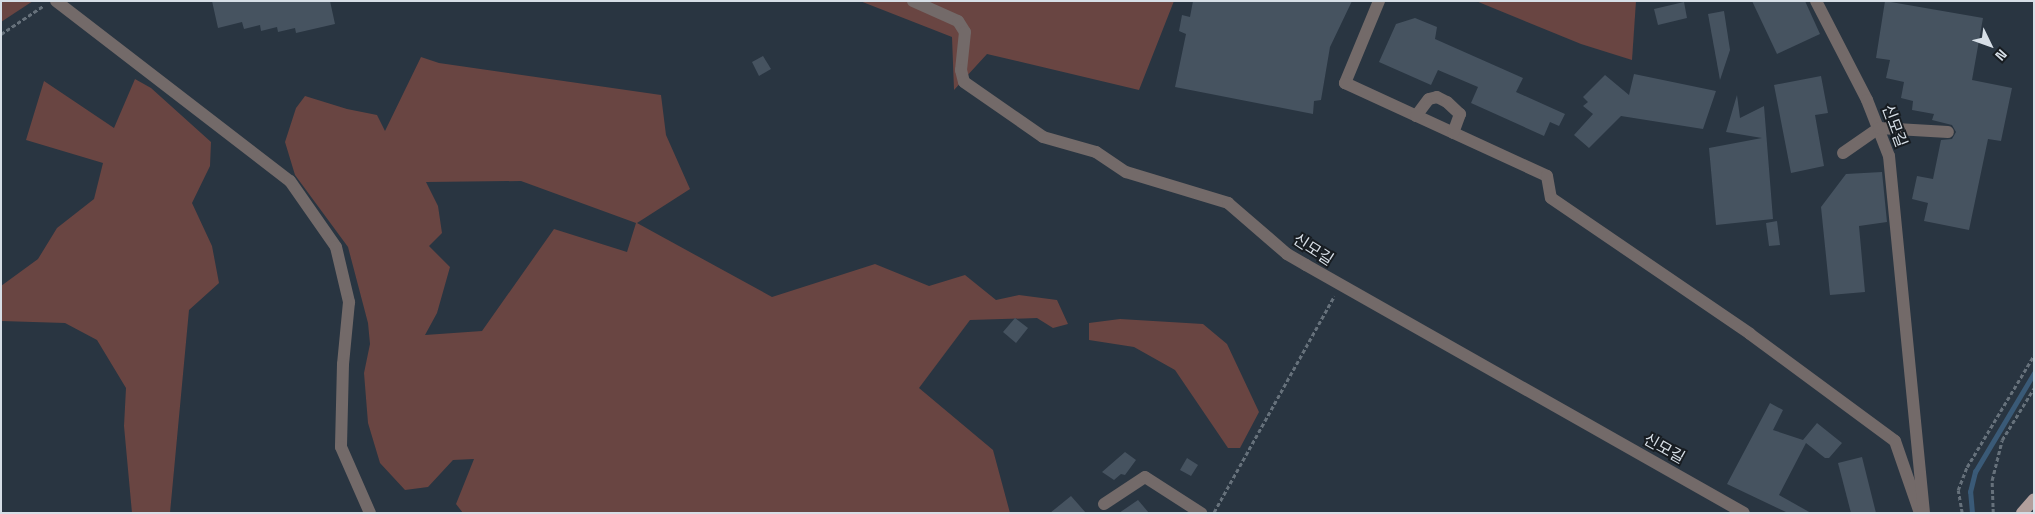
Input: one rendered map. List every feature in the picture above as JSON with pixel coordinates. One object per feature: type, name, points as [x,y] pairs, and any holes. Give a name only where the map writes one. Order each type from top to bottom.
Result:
[{"type":"main road","points":[[2022,513],[2034,499]]},
{"type":"street","points":[[56,1],[290,181],[336,248],[349,302],[343,364],[341,447],[370,513]]},
{"type":"street","name":"신모길","points":[[913,1],[958,21],[965,32],[960,70],[964,82],[1004,112],[1043,137],[1096,152],[1126,172],[1228,203],[1287,254],[1340,286],[1744,513]]},
{"type":"street","points":[[1379,1],[1345,83],[1547,176],[1551,198],[1750,334],[1895,441],[1920,513]]},
{"type":"street","name":"신모길","points":[[1816,1],[1879,128],[1889,156],[1899,234],[1924,513]]},
{"type":"street","points":[[1416,116],[1422,104],[1437,97],[1455,107],[1460,114],[1453,133]]},
{"type":"street","points":[[1843,153],[1879,128],[1948,132]]},
{"type":"street","points":[[1104,504],[1145,477],[1201,513]]},
{"type":"path","points":[[1,34],[50,1]]},
{"type":"path","points":[[1214,513],[1340,286]]},
{"type":"path","points":[[1962,513],[1958,490],[1967,467],[2034,355]]},
{"type":"path","points":[[1993,513],[1992,480],[2002,440],[2034,388]]},
{"type":"shaded area","points":[[1,1],[33,1],[1,22]]},
{"type":"shaded area","points":[[860,1],[1174,1],[1139,90],[987,54],[954,90],[952,37]]},
{"type":"shaded area","points":[[1476,1],[1636,1],[1632,60],[1581,44]]},
{"type":"shaded area","points":[[421,57],[439,63],[661,95],[666,135],[690,189],[637,223],[772,297],[875,264],[929,286],[965,275],[996,300],[1019,295],[1057,300],[1068,324],[1053,328],[1037,318],[970,320],[919,388],[993,450],[1010,513],[463,513],[456,504],[474,459],[453,460],[428,487],[405,490],[380,463],[368,423],[364,373],[370,344],[368,323],[348,247],[295,175],[285,142],[296,108],[305,96],[347,109],[377,115],[385,131]],"holes":[[[521,181],[636,223],[627,252],[554,229],[482,331],[425,335],[437,313],[450,267],[429,246],[442,233],[438,206],[426,182]]]},
{"type":"shaded area","points":[[135,79],[151,88],[211,142],[210,166],[192,203],[212,246],[219,283],[189,310],[170,513],[132,513],[124,426],[126,388],[97,340],[65,323],[1,321],[1,286],[38,259],[57,228],[94,199],[103,163],[26,140],[44,81],[114,128]]},
{"type":"shaded area","points":[[1120,319],[1203,324],[1227,344],[1259,412],[1240,448],[1228,448],[1175,370],[1134,347],[1089,340],[1089,323]]},
{"type":"building","points":[[212,1],[330,1],[335,24],[296,33],[295,28],[278,32],[277,27],[261,31],[260,25],[244,29],[242,22],[218,28]]},
{"type":"building","points":[[1193,1],[1352,1],[1330,47],[1321,100],[1314,101],[1313,114],[1175,87],[1186,34],[1179,31],[1182,15],[1190,17]]},
{"type":"building","points":[[1752,1],[1805,1],[1820,34],[1777,54]]},
{"type":"building","points":[[1885,1],[1983,18],[1972,80],[2012,88],[2001,141],[1988,139],[1969,230],[1924,221],[1928,203],[1912,199],[1917,176],[1933,179],[1941,140],[1952,139],[1956,132],[1952,125],[1932,120],[1934,114],[1912,110],[1913,101],[1901,98],[1904,82],[1886,78],[1890,60],[1876,58]]},
{"type":"building","points":[[1684,2],[1687,18],[1658,25],[1654,9]]},
{"type":"building","points":[[1724,11],[1730,50],[1720,80],[1708,14]]},
{"type":"building","points":[[1415,18],[1437,27],[1435,39],[1523,78],[1516,92],[1565,114],[1559,126],[1550,122],[1544,136],[1471,103],[1478,87],[1438,70],[1431,85],[1379,62],[1396,24]]},
{"type":"building","points":[[763,56],[771,69],[759,76],[752,62]]},
{"type":"building","points":[[1634,74],[1716,91],[1703,129],[1621,116],[1589,148],[1574,135],[1593,114],[1583,106],[1588,102],[1583,97],[1605,75],[1629,95]]},
{"type":"building","points":[[1821,76],[1828,113],[1815,115],[1824,166],[1791,173],[1774,85]]},
{"type":"building","points":[[1737,95],[1740,118],[1764,106],[1773,219],[1716,225],[1709,148],[1762,138],[1726,132]]},
{"type":"building","points":[[1882,172],[1887,222],[1859,226],[1865,292],[1830,295],[1821,207],[1846,174]]},
{"type":"building","points":[[1777,221],[1780,245],[1769,246],[1766,223]]},
{"type":"building","points":[[1015,318],[1028,328],[1016,343],[1003,332]]},
{"type":"building","points":[[1770,403],[1783,410],[1773,430],[1803,440],[1817,423],[1842,443],[1829,458],[1825,458],[1806,443],[1779,495],[1811,513],[1788,513],[1727,484]]},
{"type":"building","points":[[1125,452],[1136,460],[1125,475],[1121,474],[1114,480],[1102,472]]},
{"type":"building","points":[[1862,457],[1876,513],[1851,513],[1838,463]]},
{"type":"building","points":[[1187,458],[1198,465],[1191,476],[1180,470]]},
{"type":"building","points":[[1071,496],[1086,513],[1050,513]]},
{"type":"building","points":[[1138,500],[1149,513],[1119,513]]},
{"type":"waterway","points":[[1972,513],[1970,492],[1975,472],[2034,373]]}]
